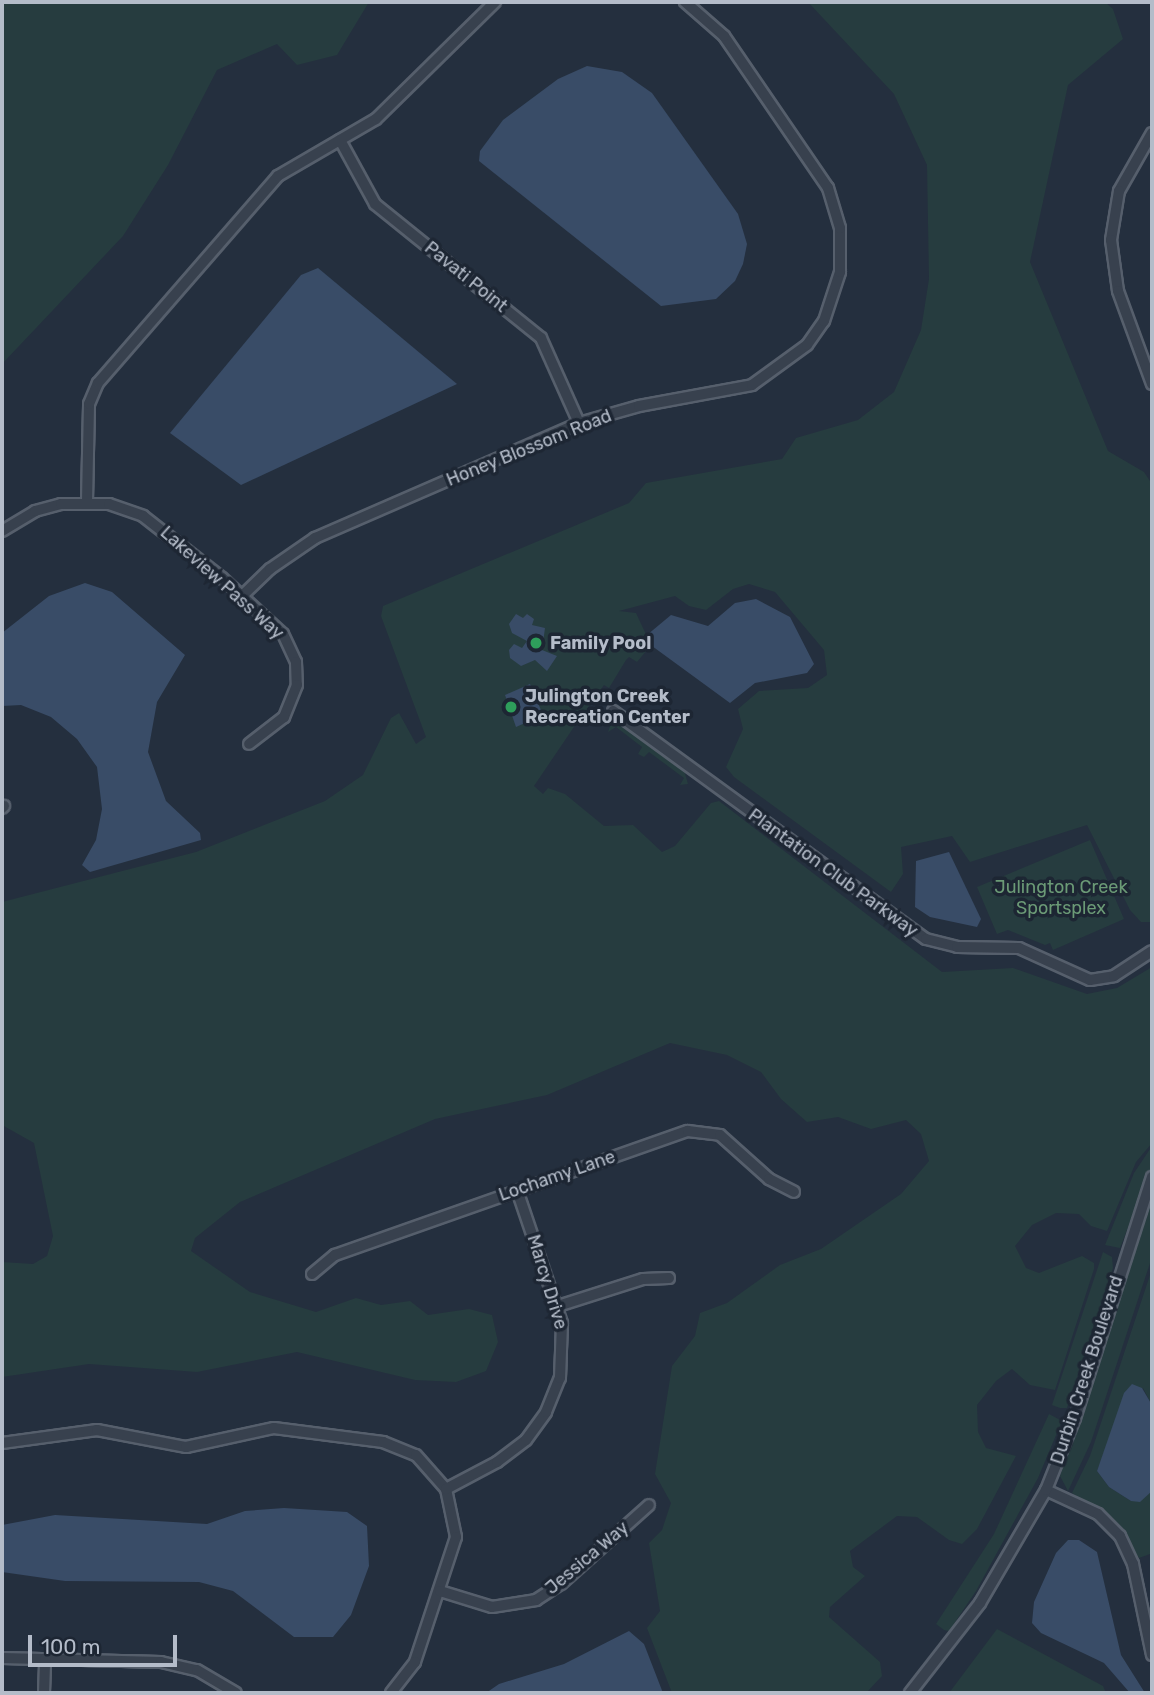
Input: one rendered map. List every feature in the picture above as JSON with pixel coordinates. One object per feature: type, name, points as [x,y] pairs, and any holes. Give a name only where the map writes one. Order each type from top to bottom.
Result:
[{"type":"street","points":[[87,501],[89,404],[98,383],[278,176],[393,105],[495,2]]},
{"type":"street","name":"Honey Blossom Road","points":[[242,596],[270,569],[315,538],[579,424],[639,406],[752,385],[807,345],[833,299],[840,272],[840,228],[828,188],[724,36],[685,2]]},
{"type":"street","points":[[1151,378],[1118,291],[1111,240],[1119,191],[1152,133]]},
{"type":"street","name":"Pavati Point","points":[[340,140],[375,204],[541,338],[579,424]]},
{"type":"street","name":"Lakeview Pass Way","points":[[2,531],[35,511],[87,501],[144,516],[242,596],[291,646],[297,685],[284,717],[249,744]]},
{"type":"street","name":"Plantation Club Parkway","points":[[613,711],[926,939],[957,947],[1019,948],[1090,980],[1114,976],[1152,951]]},
{"type":"street","name":"Lochamy Lane","points":[[312,1274],[335,1255],[517,1190],[699,1130],[720,1135],[769,1180],[794,1192]]},
{"type":"street","name":"Durbin Creek Boulevard","points":[[910,1693],[979,1603],[1046,1490],[1083,1395],[1152,1177]]},
{"type":"street","name":"Marcy Drive","points":[[446,1489],[512,1452],[546,1412],[563,1358],[558,1306],[517,1190]]},
{"type":"street","points":[[558,1306],[642,1279],[669,1278]]},
{"type":"street","points":[[2,1443],[106,1430],[186,1447],[247,1430],[274,1428],[391,1444],[423,1461],[446,1489],[456,1537],[415,1662],[391,1693]]},
{"type":"street","points":[[1046,1490],[1098,1514],[1120,1536],[1133,1564],[1152,1655]]},
{"type":"street","name":"Jessica Way","points":[[440,1591],[492,1607],[536,1600],[561,1584],[649,1505]]},
{"type":"street","points":[[2,1658],[179,1665],[215,1679],[236,1693]]},
{"type":"street","points":[[44,1693],[45,1659]]},
{"type":"green space","points":[[2,2],[369,2],[337,55],[297,65],[277,44],[217,70],[168,165],[123,236],[2,364]]},
{"type":"green space","points":[[808,2],[1105,2],[1113,9],[1123,39],[1068,85],[1030,262],[1108,451],[1144,472],[1152,484],[1152,922],[1141,922],[1130,910],[1087,825],[970,862],[952,836],[901,847],[903,874],[891,892],[734,777],[726,767],[743,729],[738,709],[759,691],[808,688],[827,675],[824,650],[775,592],[749,584],[733,589],[706,610],[689,606],[675,596],[619,611],[636,613],[651,645],[637,662],[629,657],[626,660],[609,688],[604,685],[587,709],[590,712],[582,723],[578,721],[534,786],[543,794],[548,788],[565,794],[604,826],[633,825],[662,852],[675,846],[711,803],[719,801],[942,972],[1013,968],[1087,994],[1117,988],[1152,967],[1152,1143],[1136,1162],[1107,1231],[1091,1226],[1079,1214],[1056,1213],[1032,1225],[1015,1246],[1026,1268],[1039,1273],[1082,1256],[1094,1263],[1094,1269],[1055,1390],[1030,1385],[1012,1369],[996,1381],[977,1405],[978,1432],[986,1448],[1016,1456],[977,1529],[962,1544],[949,1540],[917,1517],[897,1516],[850,1551],[853,1567],[865,1576],[830,1607],[829,1617],[880,1662],[882,1676],[866,1693],[672,1693],[647,1628],[660,1611],[649,1543],[662,1530],[671,1503],[655,1474],[672,1366],[695,1336],[700,1313],[727,1303],[780,1265],[821,1249],[901,1194],[929,1161],[921,1134],[906,1120],[871,1129],[838,1117],[807,1122],[781,1099],[761,1072],[727,1055],[670,1043],[547,1095],[435,1119],[240,1202],[195,1238],[191,1251],[250,1292],[316,1312],[356,1298],[381,1305],[410,1301],[428,1315],[469,1309],[492,1315],[498,1342],[486,1371],[456,1382],[415,1380],[297,1352],[197,1372],[89,1364],[2,1377],[2,1262],[33,1264],[47,1256],[53,1236],[34,1143],[2,1125],[2,902],[196,852],[325,801],[363,775],[391,718],[399,713],[416,744],[426,737],[381,616],[383,606],[629,503],[646,483],[782,459],[796,438],[858,420],[894,392],[921,330],[929,279],[927,165],[894,94]]},
{"type":"green space","points":[[620,722],[684,770],[688,784],[680,785],[684,778],[649,752],[644,757],[638,754],[642,747],[616,727],[608,732],[611,723]]},
{"type":"green space","name":"Julington Creek Sportsplex","points":[[1090,840],[1124,919],[1053,950],[1050,943],[1045,945],[1008,930],[997,934],[977,887]]},
{"type":"green space","points":[[1152,1146],[1152,1166],[1120,1248],[1105,1245],[1134,1173]]},
{"type":"green space","points":[[1152,1192],[1152,1257],[1091,1442],[1068,1491],[1060,1476]]},
{"type":"green space","points":[[1103,1252],[1112,1257],[1113,1268],[1067,1408],[1060,1408],[1052,1405]]},
{"type":"green space","points":[[1152,1269],[1152,1405],[1143,1388],[1106,1447],[1097,1471],[1109,1487],[1131,1501],[1152,1491],[1152,1565],[1150,1554],[1139,1558],[1118,1523],[1072,1493],[1090,1456]]},
{"type":"green space","points":[[1049,1414],[1062,1421],[1038,1478],[976,1591],[949,1631],[944,1630],[936,1624],[994,1534]]},
{"type":"green space","points":[[997,1629],[1103,1686],[1106,1693],[949,1693]]},
{"type":"water","points":[[587,66],[622,72],[652,93],[738,214],[747,244],[743,264],[735,281],[716,299],[661,306],[479,161],[480,151],[503,120],[558,79]]},
{"type":"water","points":[[318,268],[457,384],[241,485],[170,433],[301,275]]},
{"type":"water","points":[[85,583],[112,592],[185,655],[157,702],[148,752],[166,801],[200,833],[201,840],[90,872],[82,865],[96,840],[102,809],[97,767],[77,739],[51,717],[21,705],[2,706],[2,633],[49,596]]},
{"type":"water","points":[[756,599],[790,617],[814,664],[807,673],[755,683],[730,703],[652,646],[647,635],[671,615],[708,626],[735,603]]},
{"type":"water","name":"Family Pool","points":[[516,614],[523,618],[527,614],[534,619],[532,625],[545,628],[542,650],[557,656],[547,671],[535,660],[521,666],[510,658],[509,650],[514,644],[522,648],[527,641],[512,633],[509,624]]},
{"type":"water","points":[[530,684],[543,715],[516,727],[505,695]]},
{"type":"water","points":[[949,852],[981,919],[977,927],[930,917],[915,907],[916,861]]},
{"type":"water","points":[[1132,1384],[1142,1388],[1152,1405],[1152,1491],[1140,1502],[1131,1501],[1109,1487],[1097,1471],[1124,1393]]},
{"type":"water","points":[[284,1508],[347,1512],[367,1526],[369,1566],[351,1615],[333,1637],[294,1637],[233,1591],[199,1582],[65,1581],[2,1572],[2,1525],[55,1515],[207,1524],[245,1511]]},
{"type":"water","points":[[1068,1540],[1079,1540],[1097,1552],[1121,1655],[1145,1693],[1130,1693],[1104,1663],[1041,1633],[1032,1623],[1034,1602],[1056,1553]]},
{"type":"water","points":[[629,1631],[644,1644],[663,1693],[486,1693],[499,1684],[564,1664]]},
{"type":"place","name":"Family Pool","points":[[536,643]]},
{"type":"place","name":"Julington Creek Recreation Center","points":[[511,707]]}]
